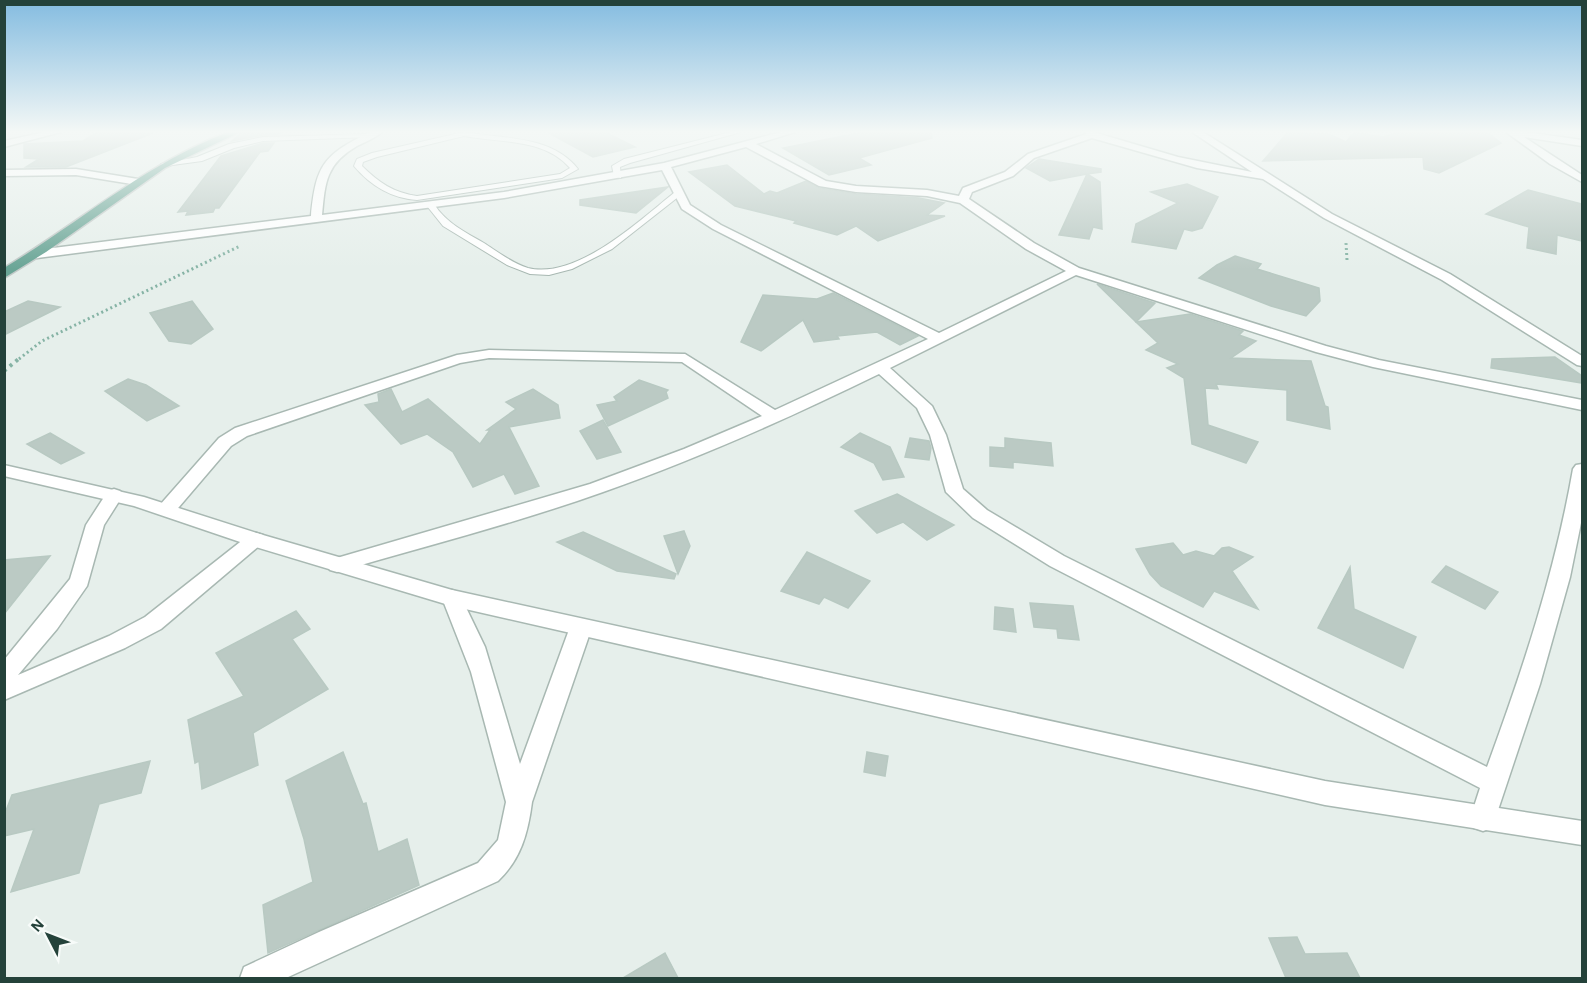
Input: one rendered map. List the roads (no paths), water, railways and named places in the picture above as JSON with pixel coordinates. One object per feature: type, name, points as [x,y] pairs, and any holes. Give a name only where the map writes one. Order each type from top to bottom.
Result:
[{"type":"main road","points":[[4,274],[38,254],[145,178]]},
{"type":"street","points":[[112,178],[138,182]]},
{"type":"street","points":[[316,220],[321,178]]},
{"type":"street","points":[[38,254],[431,206],[606,178]]},
{"type":"street","points":[[671,178],[686,207],[717,227],[846,290],[939,339]]},
{"type":"street","points":[[812,178],[834,187],[927,193],[963,200],[1030,246],[1075,271],[1321,349],[1378,364],[1582,405]]},
{"type":"street","points":[[963,200],[968,190],[999,178]]},
{"type":"street","points":[[1271,178],[1328,216],[1446,277],[1582,362]]},
{"type":"street","points":[[337,565],[533,508],[632,476],[773,416],[880,367],[1075,271]]},
{"type":"street","points":[[166,510],[225,442],[241,432],[473,355],[685,358],[773,416]]},
{"type":"street","points":[[880,367],[924,406],[938,435],[955,492],[980,514],[1057,561],[1493,782]]},
{"type":"street","points":[[1483,819],[1493,782],[1529,683],[1579,517],[1582,469]]},
{"type":"street","points":[[4,470],[114,495],[337,565],[452,598],[1325,793],[1582,833]]},
{"type":"street","points":[[4,676],[49,623],[80,581],[95,525],[114,495]]},
{"type":"street","points":[[4,691],[117,642],[153,623],[256,540]]},
{"type":"street","points":[[452,598],[467,626],[484,676],[504,755],[519,802]]},
{"type":"street","points":[[255,978],[329,942],[488,872],[508,852],[516,828],[519,802],[581,627]]},
{"type":"lane","points":[[372,178],[390,194],[400,198],[417,198],[551,178]]},
{"type":"lane","points":[[431,206],[440,219],[511,264],[530,271],[549,272],[570,268],[591,259],[678,194]]}]
